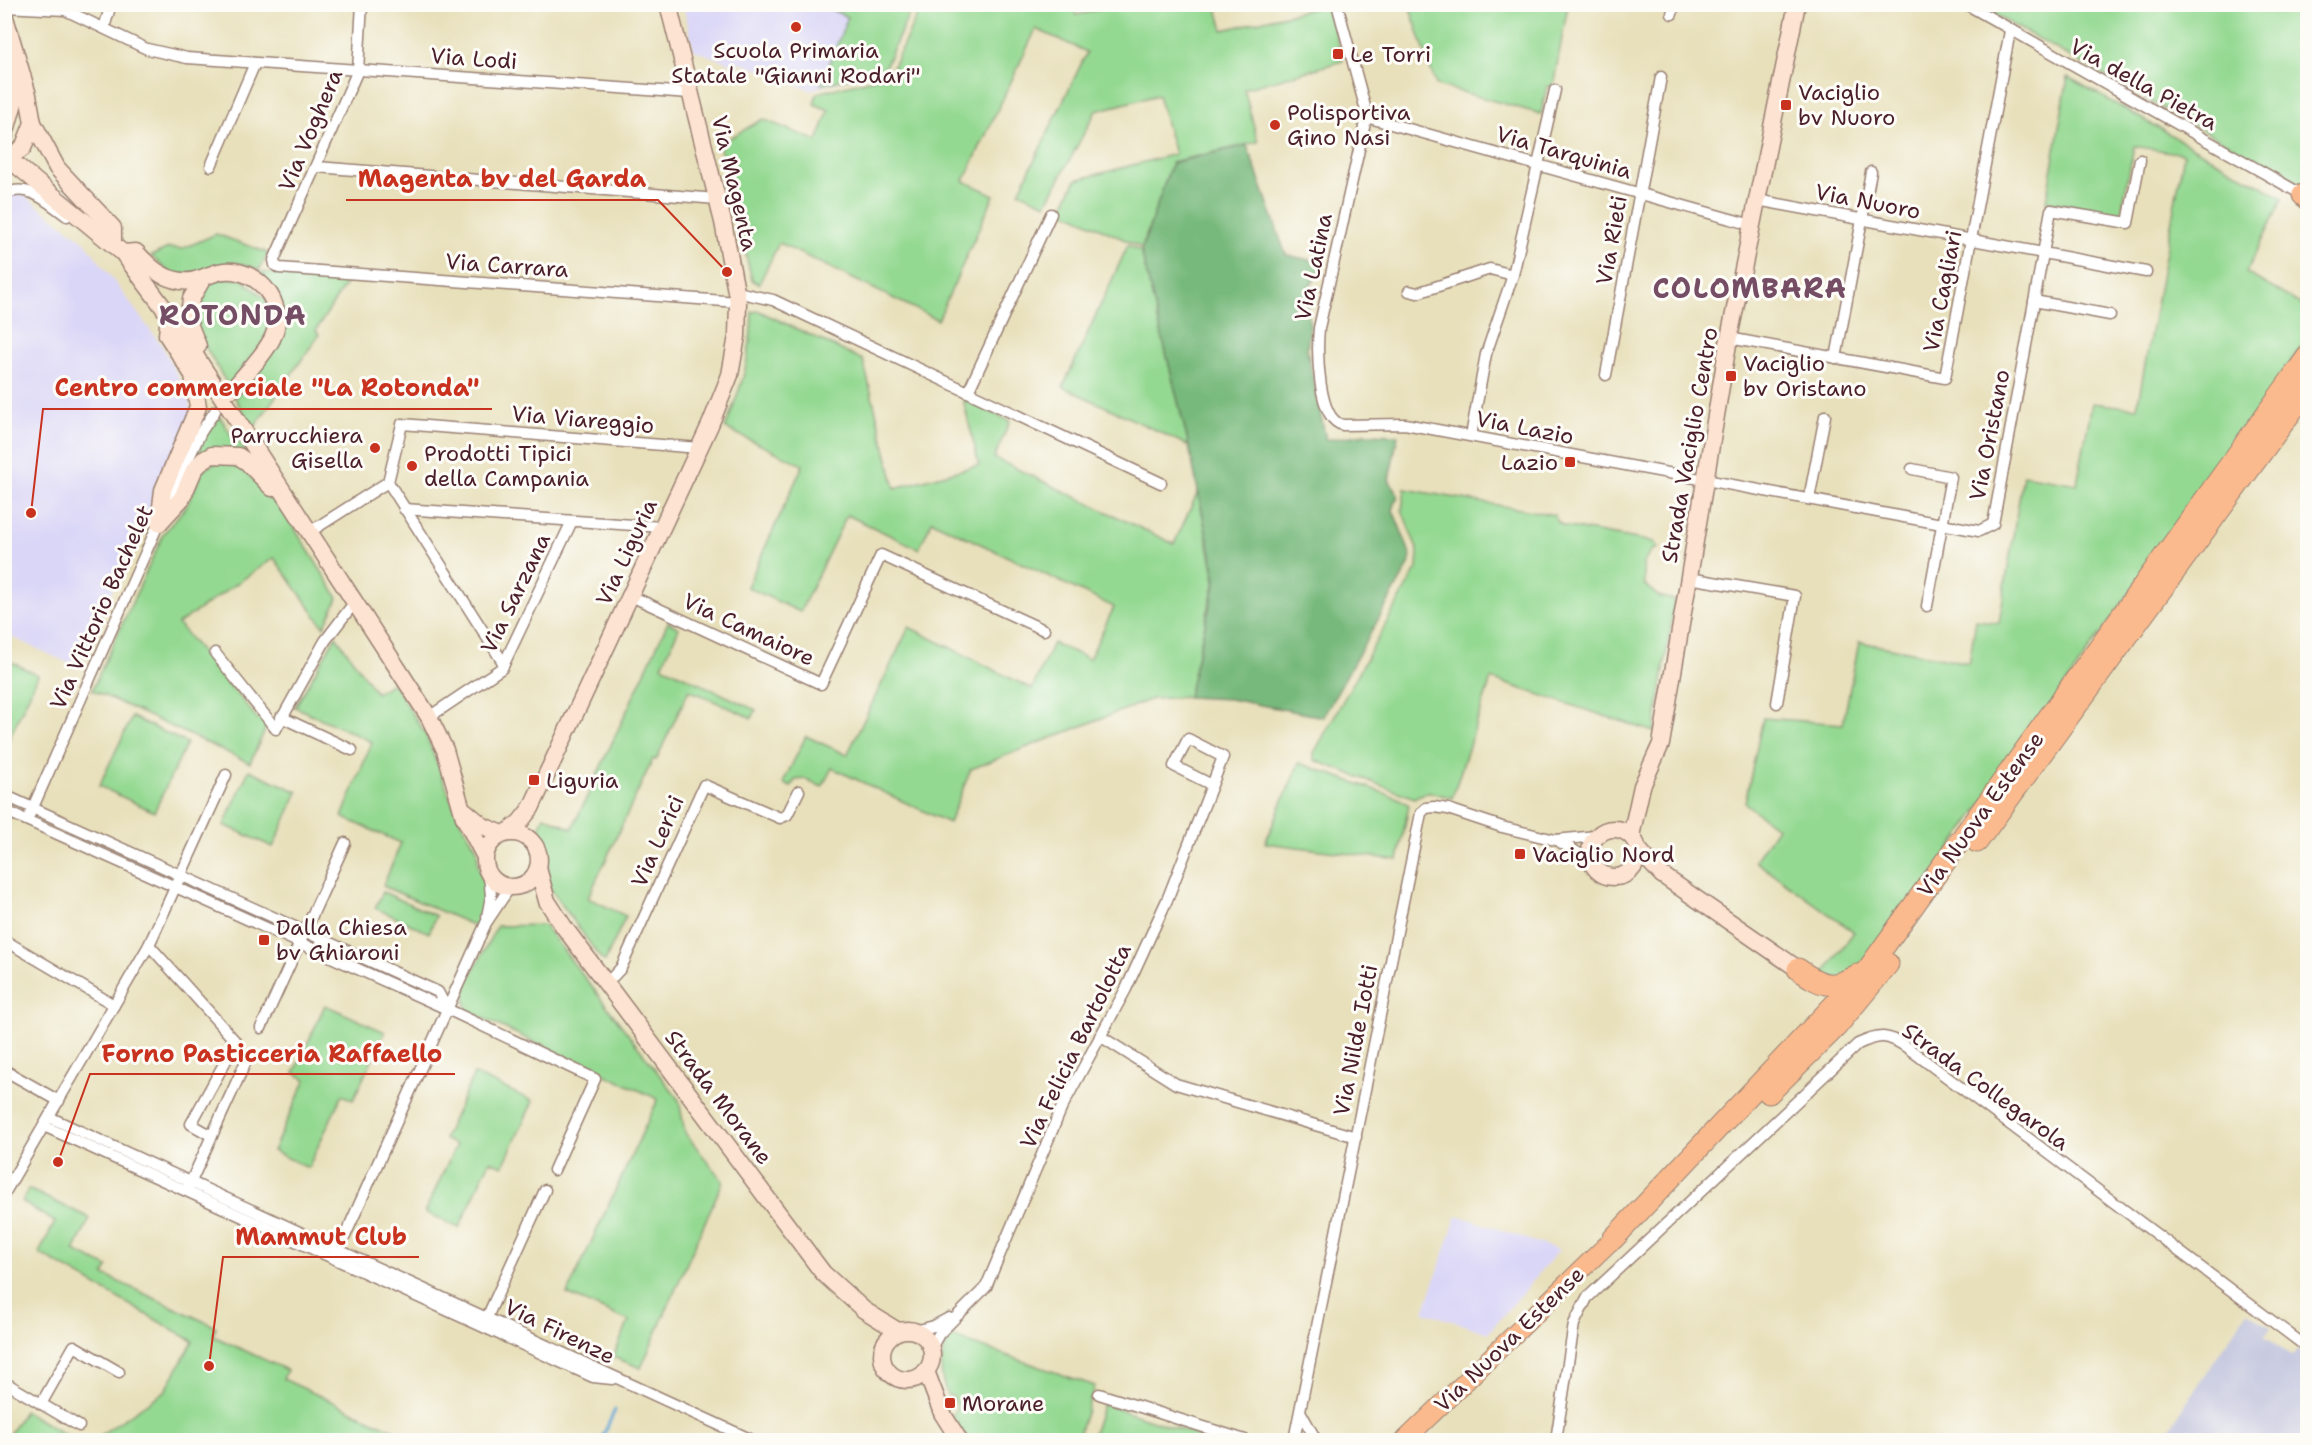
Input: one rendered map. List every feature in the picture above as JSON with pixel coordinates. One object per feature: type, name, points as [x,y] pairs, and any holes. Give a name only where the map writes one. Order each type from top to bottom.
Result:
[{"type":"highway","name":"Via Nuova Estense","points":[[1613,1239],[1868,969],[2307,356]]},
{"type":"highway","name":"Via Nuova Estense","points":[[1613,1239],[1804,1059],[1869,991],[2307,389]]},
{"type":"highway","points":[[1806,974],[1827,985],[1840,985],[1868,969]]},
{"type":"highway","points":[[1798,1044],[1819,1006],[1806,974]]},
{"type":"main road","name":"Via Nuova Estense","points":[[1405,1440],[1613,1239]]},
{"type":"street","points":[[104,28],[111,4]]},
{"type":"street","name":"Via Voghera","points":[[274,265],[274,260],[358,70],[362,4]]},
{"type":"street","name":"Via Magenta","points":[[669,4],[717,199],[737,297]]},
{"type":"street","points":[[1337,4],[1366,117]]},
{"type":"street","name":"Strada Vaciglio Centro","points":[[1634,842],[1642,786],[1660,744],[1729,338],[1797,4]]},
{"type":"street","name":"Via della Pietra","points":[[1966,4],[2306,197]]},
{"type":"street","name":"Via Lodi","points":[[4,7],[64,10],[159,54],[255,63],[690,93]]},
{"type":"street","points":[[4,14],[33,123],[57,168],[113,228],[118,248]]},
{"type":"street","name":"Via Cagliari","points":[[1729,338],[1945,378],[2010,31]]},
{"type":"street","points":[[4,138],[15,99],[16,56]]},
{"type":"street","points":[[211,166],[255,63]]},
{"type":"street","name":"Via Rieti","points":[[1606,375],[1660,77]]},
{"type":"street","points":[[1471,436],[1486,354],[1513,275],[1555,90]]},
{"type":"street","name":"Via Tarquinia","points":[[1366,117],[1752,225]]},
{"type":"street","name":"Via Latina","points":[[1336,424],[1329,415],[1316,359],[1318,339],[1366,117]]},
{"type":"street","points":[[33,123],[23,148],[6,160],[118,248],[170,315],[308,533],[429,717],[445,750],[460,806],[484,855],[489,875],[490,896],[486,923]]},
{"type":"street","points":[[2043,253],[2051,210],[2128,223],[2139,160]]},
{"type":"street","points":[[317,167],[717,199]]},
{"type":"street","points":[[1836,358],[1870,172]]},
{"type":"street","points":[[4,195],[19,189],[29,190],[70,219],[85,220]]},
{"type":"street","name":"Via Nuoro","points":[[1756,200],[2146,272]]},
{"type":"street","points":[[968,392],[1051,214]]},
{"type":"street","points":[[118,248],[136,252],[157,274],[181,281],[202,280],[220,272],[232,270],[258,280],[270,293],[277,312],[272,340],[233,389]]},
{"type":"street","name":"Via Oristano","points":[[1705,480],[1979,531],[1993,524],[2043,253]]},
{"type":"street","name":"Via Carrara","points":[[274,265],[279,268],[773,300],[1161,483]]},
{"type":"street","points":[[1409,291],[1417,292],[1490,269],[1513,275]]},
{"type":"street","points":[[197,359],[198,345],[188,321],[191,299],[202,280]]},
{"type":"street","name":"Via Liguria","points":[[506,833],[528,814],[699,448],[730,375],[737,336],[737,297]]},
{"type":"street","points":[[2034,301],[2110,315]]},
{"type":"street","points":[[159,523],[164,490],[198,407],[193,375],[167,335],[170,315]]},
{"type":"street","name":"Via Vittorio Bachelet","points":[[27,820],[159,523],[201,432],[215,411]]},
{"type":"street","points":[[1809,499],[1825,416]]},
{"type":"street","name":"Via Viareggio","points":[[388,482],[402,424],[699,448]]},
{"type":"street","name":"Via Lazio","points":[[1336,424],[1405,424],[1705,480]]},
{"type":"street","points":[[159,523],[182,498],[194,470],[203,460],[212,456],[238,456],[290,503]]},
{"type":"street","name":"Via Oristano","points":[[1912,469],[1951,477],[1927,606]]},
{"type":"street","points":[[308,533],[388,482],[504,664]]},
{"type":"street","points":[[404,509],[662,527]]},
{"type":"street","name":"Via Sarzana","points":[[429,717],[502,668],[572,521]]},
{"type":"street","name":"Via Camaiore","points":[[631,596],[821,684],[881,555],[1044,630]]},
{"type":"street","points":[[1689,578],[1795,596],[1777,703]]},
{"type":"street","points":[[215,652],[276,729],[325,640],[354,603]]},
{"type":"street","points":[[281,717],[352,750]]},
{"type":"street","name":"Via Felicia Bartolotta","points":[[931,1348],[939,1334],[957,1314],[986,1287],[1062,1107],[1126,989],[1167,900],[1223,757],[1188,739],[1174,766],[1212,785]]},
{"type":"street","points":[[4,1194],[149,945],[226,775]]},
{"type":"street","name":"Via Lerici","points":[[607,983],[621,968],[704,785],[780,818],[787,815],[799,791]]},
{"type":"street","name":"Strada Vaciglio Centro","points":[[1603,833],[1642,786]]},
{"type":"street","points":[[4,795],[438,992],[447,1009]]},
{"type":"street","points":[[336,1254],[486,923],[514,887],[534,876],[538,868],[538,850],[530,840],[517,833],[506,833],[483,826],[460,806]]},
{"type":"street","name":"Via Nilde Iotti","points":[[1294,1440],[1421,813],[1426,808],[1448,809],[1502,827],[1555,840],[1592,861]]},
{"type":"street","points":[[4,810],[447,1009],[595,1079],[554,1170]]},
{"type":"street","name":"Via Liguria","points":[[528,814],[530,840]]},
{"type":"street","points":[[1662,875],[1603,874],[1592,861],[1591,846],[1603,833],[1621,830],[1662,875],[1806,974]]},
{"type":"street","points":[[484,855],[491,841],[506,833]]},
{"type":"street","name":"Via Nilde Iotti","points":[[1555,840],[1603,833]]},
{"type":"street","points":[[1624,874],[1634,865],[1634,842]]},
{"type":"street","points":[[261,1028],[345,843]]},
{"type":"street","name":"Strada Morane","points":[[538,868],[547,901],[823,1273],[891,1336]]},
{"type":"street","points":[[489,875],[501,885],[514,887]]},
{"type":"street","name":"Strada Morane","points":[[514,887],[547,901]]},
{"type":"street","points":[[4,940],[114,1005]]},
{"type":"street","points":[[149,945],[236,1042],[191,1124],[212,1136]]},
{"type":"street","points":[[1101,1036],[1176,1084],[1356,1137]]},
{"type":"street","name":"Strada Collegarola","points":[[1556,1440],[1574,1324],[1587,1298],[1612,1272],[1858,1044],[1876,1036],[1894,1038],[1908,1048],[2307,1348]]},
{"type":"street","points":[[188,1187],[248,1057]]},
{"type":"street","points":[[4,1070],[59,1101]]},
{"type":"street","name":"Via Firenze","points":[[46,1122],[485,1322],[597,1367],[615,1380],[752,1440]]},
{"type":"street","name":"Via Firenze","points":[[485,1322],[545,1190]]},
{"type":"street","name":"Via Felicia Bartolotta","points":[[915,1331],[934,1326],[957,1314]]},
{"type":"street","points":[[915,1331],[928,1341],[931,1348],[930,1364],[920,1375],[904,1380],[888,1372],[881,1357],[891,1336],[915,1331]]},
{"type":"street","points":[[41,1404],[74,1346],[119,1372]]},
{"type":"street","points":[[920,1375],[959,1440]]},
{"type":"street","points":[[4,1382],[79,1426]]},
{"type":"street","points":[[1099,1394],[1245,1440]]},
{"type":"street","points":[[1301,1413],[1316,1440]]},
{"type":"shaded area","name":"Scuola Primaria Statale \"Gianni Rodari\"","points":[[683,5],[914,5],[885,69],[810,90],[740,62],[732,64],[694,50]]},
{"type":"shaded area","points":[[4,180],[85,242],[162,346],[189,397],[191,418],[77,667],[5,634]]},
{"type":"shaded area","points":[[1457,1215],[1559,1250],[1488,1333],[1424,1312]]},
{"type":"shaded area","points":[[2247,1311],[2271,1327],[2265,1337],[2292,1356],[2297,1350],[2307,1357],[2307,1440],[2162,1440]]},
{"type":"green space","points":[[2003,4],[2307,5],[2307,75],[2302,80],[2307,86],[2307,188],[1993,14]]},
{"type":"green space","points":[[828,5],[913,5],[884,69],[821,85],[848,17],[827,8]]},
{"type":"green space","points":[[922,5],[1073,5],[1076,15],[1120,5],[1216,5],[1223,30],[1328,5],[1343,61],[1244,89],[1258,142],[1172,162],[1142,248],[1061,210],[1076,180],[1175,154],[1158,95],[1096,111],[1046,204],[1019,192],[1087,52],[1036,29],[964,181],[994,195],[938,320],[779,243],[759,284],[752,280],[719,144],[763,119],[817,141],[829,110],[814,104],[817,93],[889,75]]},
{"type":"green space","points":[[1409,5],[1568,5],[1553,87],[1547,86],[1541,114],[1436,85]]},
{"type":"green space","points":[[2068,77],[2283,198],[2246,273],[2307,308],[2307,338],[1871,963],[1844,980],[1823,974],[1854,932],[1755,861],[1777,828],[1745,803],[1763,718],[1843,724],[1859,642],[1969,663],[1976,620],[1999,623],[2023,475],[2077,484],[2092,403],[2137,408],[2184,154],[2134,146],[2121,214],[2046,201]]},
{"type":"green space","points":[[1247,145],[1286,255],[1324,263],[1311,285],[1307,305],[1310,327],[1307,349],[1326,440],[1365,434],[1398,435],[1389,480],[1398,495],[1393,510],[1411,556],[1409,565],[1323,717],[1230,699],[1188,697],[1216,580],[1189,446],[1141,251],[1172,163]]},
{"type":"green space","points":[[216,234],[268,253],[259,270],[240,263],[226,263],[192,274],[171,274],[151,256],[168,248],[182,249]]},
{"type":"green space","points":[[1128,245],[1141,251],[1189,446],[1063,387]]},
{"type":"green space","points":[[258,272],[349,279],[316,330],[319,335],[253,429],[235,398],[279,340]]},
{"type":"green space","points":[[219,278],[241,279],[265,298],[270,324],[264,341],[228,386],[195,329],[200,290]]},
{"type":"green space","points":[[759,311],[863,360],[895,488],[979,465],[963,399],[1010,421],[994,458],[1174,544],[1198,492],[1215,580],[1188,697],[1152,699],[971,769],[949,823],[832,768],[822,787],[806,779],[795,780],[791,787],[783,783],[806,736],[847,755],[909,627],[1032,689],[1053,643],[1089,659],[1114,607],[932,521],[919,549],[847,515],[800,612],[747,587],[803,465],[725,428],[744,372],[750,344],[752,312]]},
{"type":"green space","points":[[220,417],[255,464],[242,454],[191,468],[207,432]]},
{"type":"green space","points":[[219,461],[239,465],[284,511],[338,598],[324,627],[274,558],[178,624],[257,718],[268,723],[250,763],[92,690],[164,533],[187,505],[203,470]]},
{"type":"green space","points":[[1405,489],[1555,515],[1557,521],[1563,526],[1654,542],[1658,548],[1651,551],[1643,564],[1645,585],[1658,596],[1675,600],[1654,732],[1491,679],[1452,798],[1428,793],[1414,798],[1314,760],[1314,753],[1417,568],[1418,551],[1402,510]]},
{"type":"green space","points":[[668,622],[679,628],[662,666],[756,710],[752,718],[689,690],[656,760],[653,759],[588,898],[626,916],[605,961],[601,959],[550,888],[547,846],[539,829],[544,816],[572,829]]},
{"type":"green space","points":[[336,636],[376,693],[393,683],[426,735],[457,815],[477,849],[478,866],[486,884],[487,906],[477,927],[383,886],[401,843],[342,817],[372,742],[295,707]]},
{"type":"green space","points":[[5,659],[38,675],[4,748]]},
{"type":"green space","points":[[132,717],[187,743],[154,812],[99,786]]},
{"type":"green space","points":[[1299,763],[1398,798],[1409,805],[1398,860],[1265,843]]},
{"type":"green space","points":[[249,770],[298,792],[273,847],[224,825]]},
{"type":"green space","points":[[383,892],[436,916],[429,933],[375,908]]},
{"type":"green space","points":[[544,925],[679,1100],[685,1133],[723,1181],[641,1368],[613,1357],[629,1321],[567,1294],[658,1099],[467,1011],[464,989],[497,926]]},
{"type":"green space","points":[[325,1005],[385,1032],[353,1100],[342,1095],[308,1168],[273,1151],[306,1079],[294,1073]]},
{"type":"green space","points":[[474,1074],[533,1101],[503,1166],[490,1161],[459,1228],[425,1212],[456,1145],[444,1139]]},
{"type":"green space","points":[[28,1189],[90,1218],[74,1251],[108,1267],[104,1275],[216,1327],[213,1336],[287,1370],[283,1379],[415,1440],[99,1440],[102,1434],[165,1391],[193,1341],[39,1253],[55,1222],[22,1202]]},
{"type":"green space","points":[[950,1336],[1095,1386],[1077,1440],[967,1440],[952,1414],[957,1408],[953,1397],[947,1395],[943,1380],[942,1358]]},
{"type":"green space","points":[[1103,1404],[1211,1440],[1091,1440]]},
{"type":"green space","points":[[24,1411],[75,1440],[6,1440]]},
{"type":"waterway","points":[[601,1440],[615,1410]]},
{"type":"place","name":"Scuola Primaria Statale \"Gianni Rodari\"","points":[[796,27]]},
{"type":"place","name":"Le Torri","points":[[1338,54]]},
{"type":"place","name":"Vaciglio bv Nuoro","points":[[1786,105]]},
{"type":"place","name":"Polisportiva Gino Nasi","points":[[1275,125]]},
{"type":"place","name":"Magenta bv del Garda","points":[[727,272]]},
{"type":"place","name":"Vaciglio bv Oristano","points":[[1731,376]]},
{"type":"place","name":"Parrucchiera Gisella","points":[[375,448]]},
{"type":"place","name":"Lazio","points":[[1570,462]]},
{"type":"place","name":"Prodotti Tipici della Campania","points":[[412,466]]},
{"type":"place","name":"Centro commerciale \"La Rotonda\"","points":[[31,513]]},
{"type":"place","name":"Liguria","points":[[534,780]]},
{"type":"place","name":"Vaciglio Nord","points":[[1520,854]]},
{"type":"place","name":"Dalla Chiesa bv Ghiaroni","points":[[264,940]]},
{"type":"place","name":"Forno Pasticceria Raffaello","points":[[58,1162]]},
{"type":"place","name":"Mammut Club","points":[[209,1366]]},
{"type":"place","name":"Morane","points":[[950,1403]]},
{"type":"district","name":"COLOMBARA","points":[[1750,288]]},
{"type":"district","name":"ROTONDA","points":[[233,315]]}]
